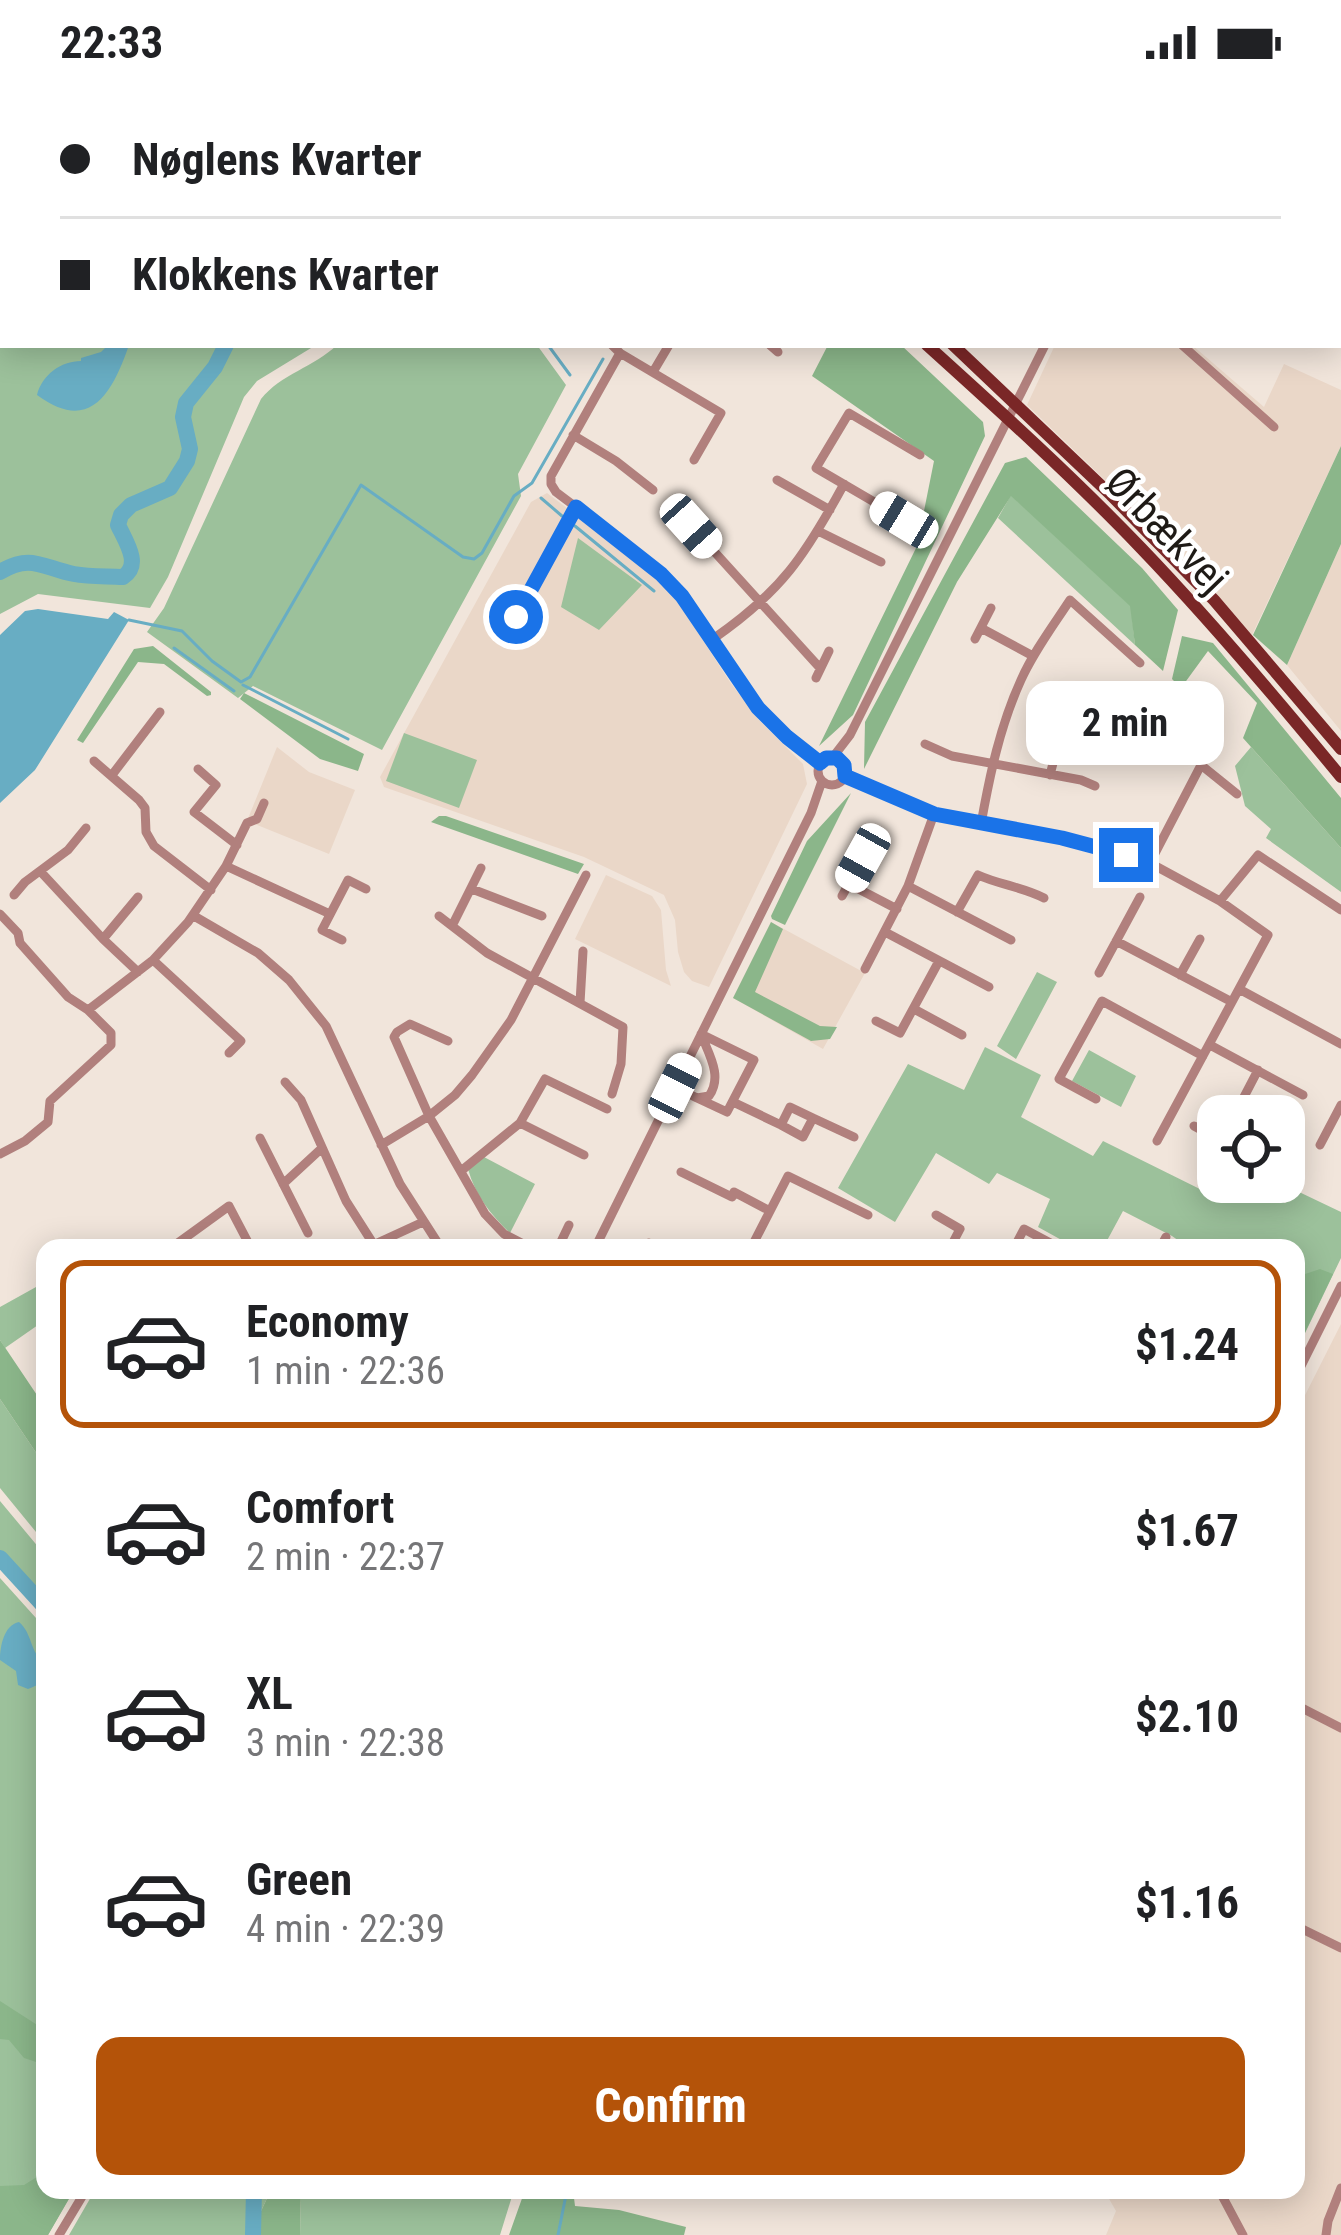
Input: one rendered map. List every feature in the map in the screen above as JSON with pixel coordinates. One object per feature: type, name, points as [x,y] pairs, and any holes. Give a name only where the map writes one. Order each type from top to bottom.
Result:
[{"type":"main road","name":"Ørbækvej","points":[[930,348],[1143,550],[1341,777]]},
{"type":"main road","name":"Ørbækvej","points":[[955,348],[1214,600],[1341,749]]},
{"type":"street","points":[[653,372],[667,348]]},
{"type":"street","points":[[1043,348],[838,760],[845,776],[934,814],[1062,838],[1150,863],[1220,901],[1268,935],[1157,1141]]},
{"type":"street","points":[[1185,348],[1274,427]]},
{"type":"street","points":[[694,460],[721,412],[616,349],[551,484],[682,596],[742,687],[787,737],[820,763],[838,760]]},
{"type":"street","points":[[904,520],[816,468],[849,413],[905,439],[920,455]]},
{"type":"street","points":[[573,435],[653,490]]},
{"type":"street","points":[[777,480],[830,510]]},
{"type":"street","points":[[713,639],[785,580],[844,484]]},
{"type":"street","points":[[516,617],[576,507]]},
{"type":"street","points":[[691,526],[818,673],[829,651]]},
{"type":"street","points":[[818,531],[880,562]]},
{"type":"street","points":[[981,824],[992,764],[1010,707],[1033,656],[1070,600],[1140,663]]},
{"type":"street","points":[[975,640],[992,608]]},
{"type":"street","points":[[981,628],[1033,656]]},
{"type":"street","points":[[1050,775],[1064,720],[1078,695],[1120,716]]},
{"type":"street","points":[[112,775],[160,712]]},
{"type":"street","points":[[926,744],[952,756],[1095,786]]},
{"type":"street","points":[[94,761],[140,800],[146,832],[154,845],[211,890]]},
{"type":"street","points":[[820,763],[818,772],[826,783]]},
{"type":"street","points":[[1150,863],[1201,765],[1237,794]]},
{"type":"street","points":[[198,769],[216,785],[194,812],[237,845]]},
{"type":"street","points":[[826,783],[840,783],[845,776]]},
{"type":"street","points":[[600,1239],[826,783]]},
{"type":"street","points":[[88,1010],[153,960],[194,916],[264,802]]},
{"type":"street","points":[[865,970],[908,886],[934,814]]},
{"type":"street","points":[[14,895],[68,850],[86,828]]},
{"type":"street","points":[[1220,901],[1258,855],[1341,910]]},
{"type":"street","points":[[842,896],[863,858]]},
{"type":"street","points":[[226,866],[330,914]]},
{"type":"street","points":[[452,926],[481,868]]},
{"type":"street","points":[[40,871],[138,972]]},
{"type":"street","points":[[381,1144],[455,1095],[492,1049],[586,874]]},
{"type":"street","points":[[957,912],[977,875],[1044,898]]},
{"type":"street","points":[[342,940],[322,930],[348,880],[366,889]]},
{"type":"street","points":[[849,884],[897,909]]},
{"type":"street","points":[[908,886],[1010,940]]},
{"type":"street","points":[[472,889],[542,916]]},
{"type":"street","points":[[103,939],[138,897]]},
{"type":"street","points":[[1100,973],[1140,897]]},
{"type":"street","points":[[0,914],[68,998],[111,1033],[111,1045],[50,1101],[48,1122],[26,1141],[0,1154]]},
{"type":"street","points":[[194,916],[258,953],[305,998],[337,1043],[400,1184],[435,1239]]},
{"type":"street","points":[[439,916],[488,953],[623,1027],[621,1064],[612,1094]]},
{"type":"street","points":[[885,932],[989,987]]},
{"type":"street","points":[[1180,975],[1200,939]]},
{"type":"street","points":[[1116,941],[1232,1002]]},
{"type":"street","points":[[580,1003],[583,951]]},
{"type":"street","points":[[153,960],[241,1041],[229,1053]]},
{"type":"street","points":[[876,1021],[900,1033],[939,961]]},
{"type":"street","points":[[1239,989],[1341,1044]]},
{"type":"street","points":[[1096,1099],[1059,1079],[1102,1001],[1203,1056]]},
{"type":"street","points":[[914,1010],[962,1035]]},
{"type":"street","points":[[448,1041],[410,1024],[394,1037],[429,1116],[494,1226],[516,1239]]},
{"type":"street","points":[[697,1098],[709,1096],[716,1086],[700,1034]]},
{"type":"street","points":[[675,1088],[727,1112],[754,1060],[700,1034]]},
{"type":"street","points":[[1210,1045],[1304,1095]]},
{"type":"street","points":[[1245,1095],[1258,1070]]},
{"type":"street","points":[[461,1171],[520,1123],[545,1079],[607,1109]]},
{"type":"street","points":[[285,1082],[301,1100],[367,1239]]},
{"type":"street","points":[[733,1102],[803,1137],[812,1118]]},
{"type":"street","points":[[1320,1145],[1341,1106]]},
{"type":"street","points":[[781,1125],[790,1107],[854,1137]]},
{"type":"street","points":[[520,1123],[584,1155]]},
{"type":"street","points":[[1193,1126],[1197,1128]]},
{"type":"street","points":[[260,1138],[308,1233]]},
{"type":"street","points":[[283,1184],[322,1148]]},
{"type":"street","points":[[681,1172],[770,1210]]},
{"type":"street","points":[[756,1239],[788,1176],[868,1215]]},
{"type":"street","points":[[183,1239],[230,1206],[246,1239]]},
{"type":"street","points":[[936,1215],[960,1229],[955,1239]]},
{"type":"street","points":[[387,1239],[422,1222]]},
{"type":"street","points":[[1019,1239],[1027,1225],[1046,1239]]},
{"type":"street","points":[[562,1239],[569,1226]]},
{"type":"street","points":[[1305,1359],[1340,1291]]},
{"type":"street","points":[[1305,1710],[1341,1728]]},
{"type":"street","points":[[1305,1930],[1341,1948]]},
{"type":"street","points":[[1326,2235],[1341,2188]]},
{"type":"street","points":[[59,2235],[81,2199]]},
{"type":"street","points":[[1225,2199],[1243,2235]]},
{"type":"shaded area","points":[[1054,348],[1195,348],[1264,407],[1284,364],[1341,390],[1341,446],[1252,635],[1182,554],[1027,405]]},
{"type":"shaded area","points":[[547,493],[644,566],[678,602],[758,719],[803,764],[807,784],[709,987],[692,981],[684,972],[675,920],[664,895],[584,857],[384,787],[380,777],[531,502]]},
{"type":"shaded area","points":[[1341,544],[1341,731],[1287,665]]},
{"type":"shaded area","points":[[277,747],[309,772],[355,790],[329,854],[247,821]]},
{"type":"shaded area","points":[[606,875],[652,896],[661,910],[671,986],[575,939]]},
{"type":"shaded area","points":[[771,922],[865,973],[823,1049],[733,998]]},
{"type":"shaded area","points":[[1341,1324],[1341,2235],[1106,2235],[1116,2211],[1109,2199],[1305,2199],[1305,1395]]},
{"type":"green space","points":[[0,348],[311,348],[257,381],[244,397],[168,577],[150,608],[38,594],[0,614]]},
{"type":"green space","points":[[333,348],[539,348],[566,385],[518,474],[521,496],[382,750],[253,686],[238,698],[147,632],[164,608],[261,399]]},
{"type":"green space","points":[[826,348],[904,348],[983,422],[985,436],[853,715],[819,746],[917,546],[934,461],[812,376]]},
{"type":"green space","points":[[1341,446],[1341,544],[1287,665],[1253,635]]},
{"type":"green space","points":[[1026,457],[1142,568],[1178,610],[1163,671],[1135,645],[1130,606],[1011,496],[957,582],[864,769],[865,722],[1005,463]]},
{"type":"green space","points":[[1011,495],[1131,606],[1135,645],[998,518]]},
{"type":"green space","points":[[578,538],[642,585],[599,630],[561,607]]},
{"type":"green space","points":[[1182,636],[1213,643],[1341,798],[1341,848],[1243,738],[1257,703],[1208,651],[1181,688],[1172,679]]},
{"type":"green space","points":[[153,646],[211,695],[164,664],[138,662],[83,743],[77,740],[134,649]]},
{"type":"green space","points":[[244,693],[364,754],[358,771],[320,759],[240,699]]},
{"type":"green space","points":[[404,733],[477,760],[459,808],[386,781]]},
{"type":"green space","points":[[1251,747],[1341,848],[1341,892],[1266,838],[1271,829],[1245,806],[1235,766]]},
{"type":"green space","points":[[851,793],[785,925],[772,919],[807,841]]},
{"type":"green space","points":[[439,816],[584,864],[578,874],[431,822]]},
{"type":"green space","points":[[771,922],[783,929],[755,992],[820,1026],[837,1027],[830,1039],[811,1041],[733,998]]},
{"type":"green space","points":[[1037,972],[1057,982],[1016,1059],[997,1046]]},
{"type":"green space","points":[[985,1047],[1041,1075],[1021,1117],[1093,1156],[1103,1141],[1197,1188],[1197,1203],[1305,1203],[1305,1195],[1341,1212],[1341,1258],[1305,1333],[1305,1239],[1176,1239],[1123,1211],[1108,1239],[1060,1239],[1038,1227],[1050,1199],[997,1173],[989,1184],[936,1153],[895,1222],[838,1188],[908,1064],[964,1090]]},
{"type":"green space","points":[[1089,1050],[1136,1076],[1121,1107],[1072,1081]]},
{"type":"green space","points":[[484,1157],[535,1184],[510,1233],[484,1204],[471,1178],[468,1169]]},
{"type":"green space","points":[[1320,1269],[1333,1274],[1305,1332],[1305,1274]]},
{"type":"green space","points":[[36,1287],[36,1326],[5,1348],[0,1340],[0,1307]]},
{"type":"green space","points":[[0,1340],[36,1394],[36,1453],[0,1399]]},
{"type":"green space","points":[[0,1399],[36,1453],[36,1532],[0,1488]]},
{"type":"green space","points":[[0,1501],[36,1544],[36,1587],[0,1553]]},
{"type":"green space","points":[[0,1578],[36,1618],[36,2199],[69,2199],[48,2235],[0,2235]]},
{"type":"green space","points":[[0,2001],[36,2024],[36,2062],[24,2058],[9,2040],[0,2039]]},
{"type":"green space","points":[[36,2178],[36,2199],[69,2199],[48,2235],[0,2235],[0,2186],[24,2185]]},
{"type":"green space","points":[[90,2199],[267,2199],[260,2235],[69,2235]]},
{"type":"green space","points":[[267,2199],[301,2199],[300,2235],[260,2235]]},
{"type":"green space","points":[[301,2199],[511,2199],[500,2235],[300,2235]]},
{"type":"green space","points":[[522,2199],[574,2199],[575,2206],[619,2210],[686,2227],[684,2235],[509,2235]]},
{"type":"water","points":[[128,348],[115,378],[97,402],[72,411],[37,395],[53,371],[101,352]]},
{"type":"water","points":[[25,611],[108,619],[114,612],[129,620],[35,770],[0,803],[0,635]]},
{"type":"water","points":[[19,1622],[27,1632],[36,1654],[36,1685],[28,1689],[18,1685],[16,1671],[0,1660],[6,1632]]},
{"type":"waterway","points":[[0,572],[20,563],[86,576],[123,577],[129,572],[132,560],[118,525],[121,515],[131,505],[170,488],[187,461],[186,403],[224,348]]},
{"type":"waterway","points":[[550,348],[570,375]]},
{"type":"waterway","points":[[129,620],[182,631],[241,682],[250,677],[361,485],[463,557],[474,559],[514,496],[532,483],[603,359]]},
{"type":"waterway","points":[[541,498],[562,516]]},
{"type":"waterway","points":[[575,526],[654,591]]},
{"type":"waterway","points":[[174,648],[234,691]]},
{"type":"waterway","points":[[243,685],[348,739]]},
{"type":"waterway","points":[[0,1558],[36,1597]]},
{"type":"waterway","points":[[253,2235],[254,2199]]},
{"type":"waterway","points":[[558,2235],[565,2199]]},
{"type":"route","points":[[516,617],[576,507],[637,553],[682,596],[758,708],[820,763],[837,758],[845,776],[934,814],[1126,855]]}]
